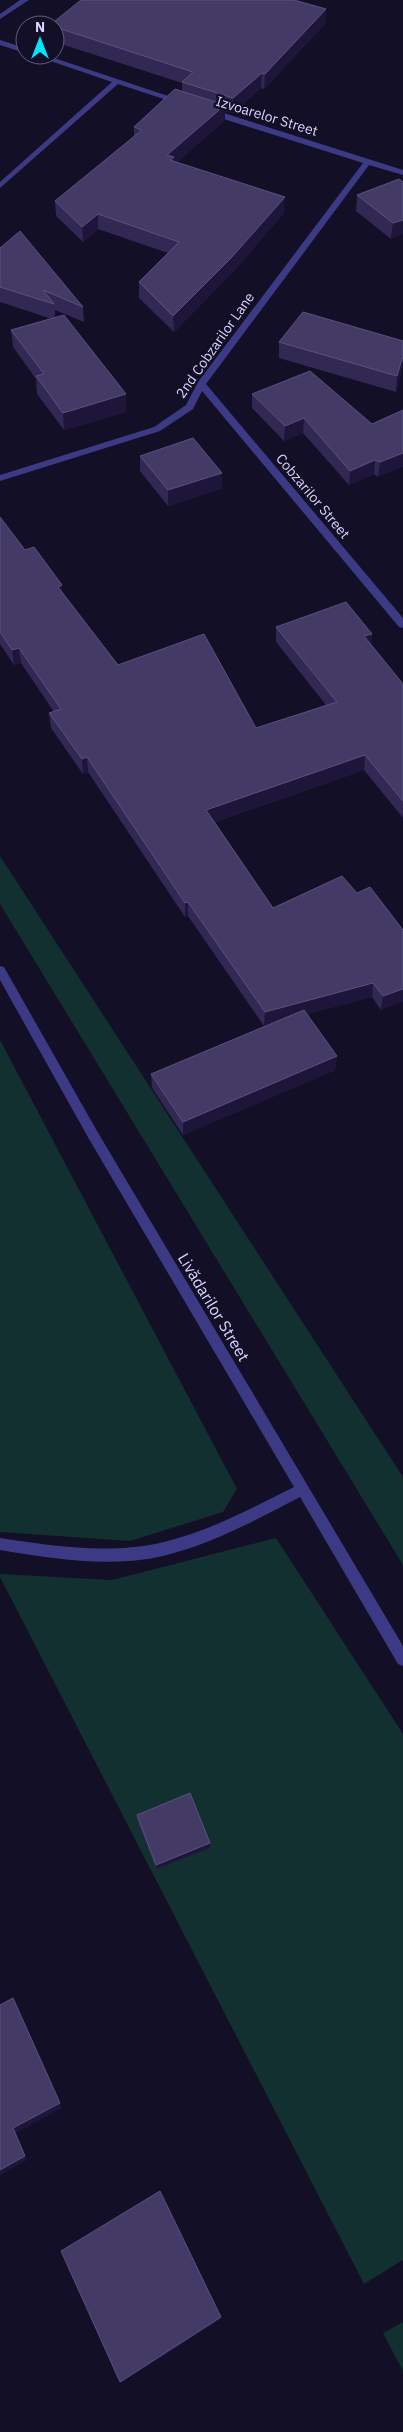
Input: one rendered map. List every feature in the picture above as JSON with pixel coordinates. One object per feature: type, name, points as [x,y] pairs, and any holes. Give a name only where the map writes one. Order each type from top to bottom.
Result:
[{"type":"street","points":[[0,17],[25,0]]},
{"type":"street","points":[[0,42],[15,47]]},
{"type":"street","name":"Izvoarelor Street","points":[[65,65],[191,105]]},
{"type":"street","points":[[0,186],[116,82]]},
{"type":"street","name":"Izvoarelor Street","points":[[200,108],[403,173]]},
{"type":"street","name":"2nd Cobzarilor Lane","points":[[0,478],[156,428],[190,407],[201,384],[368,161]]},
{"type":"street","name":"Cobzarilor Street","points":[[201,384],[403,626]]},
{"type":"street","name":"Livădarilor Street","points":[[0,970],[93,1135],[403,1659]]},
{"type":"street","points":[[0,1544],[61,1554],[132,1554],[185,1544],[303,1489]]},
{"type":"green space","points":[[0,856],[403,1477],[403,1565],[0,904]]},
{"type":"green space","points":[[0,1040],[237,1489],[223,1512],[130,1541],[0,1532]]},
{"type":"green space","points":[[276,1538],[403,1734],[403,2260],[364,2284],[0,1577],[0,1574],[112,1580]]},
{"type":"green space","points":[[403,2322],[403,2371],[383,2333]]},
{"type":"building","points":[[81,0],[294,0],[326,9],[265,74],[262,73],[233,98],[182,82],[193,72],[65,30],[65,15],[62,15]]},
{"type":"building","points":[[175,89],[225,105],[167,155],[174,157],[170,160],[285,197],[232,257],[173,316],[139,282],[179,242],[98,214],[82,227],[55,201],[142,130],[134,127]]},
{"type":"building","points":[[399,179],[403,182],[403,220],[393,223],[357,195]]},
{"type":"building","points":[[20,231],[83,307],[43,290],[54,304],[0,287],[0,248]]},
{"type":"building","points":[[303,312],[403,341],[403,356],[397,376],[279,342]]},
{"type":"building","points":[[64,315],[126,394],[63,413],[36,376],[44,374],[11,330]]},
{"type":"building","points":[[310,371],[372,424],[403,410],[403,453],[380,462],[375,460],[350,471],[304,418],[285,426],[252,394]]},
{"type":"building","points":[[193,438],[222,473],[168,490],[140,456]]},
{"type":"building","points":[[0,517],[25,550],[34,547],[62,585],[58,587],[118,665],[204,634],[256,728],[337,702],[276,627],[346,602],[372,634],[364,636],[403,684],[403,801],[365,755],[206,810],[273,908],[342,876],[357,893],[370,887],[403,930],[403,989],[383,996],[373,983],[265,1012],[188,902],[185,903],[87,757],[82,759],[49,713],[61,709],[19,648],[12,650],[0,632]]},
{"type":"building","points":[[304,1010],[337,1056],[183,1122],[151,1074]]},
{"type":"building","points":[[190,1793],[210,1843],[156,1865],[137,1815]]},
{"type":"building","points":[[13,1998],[60,2103],[13,2128],[25,2156],[0,2170],[0,2005]]},
{"type":"building","points":[[160,2191],[221,2317],[120,2382],[61,2251]]}]
